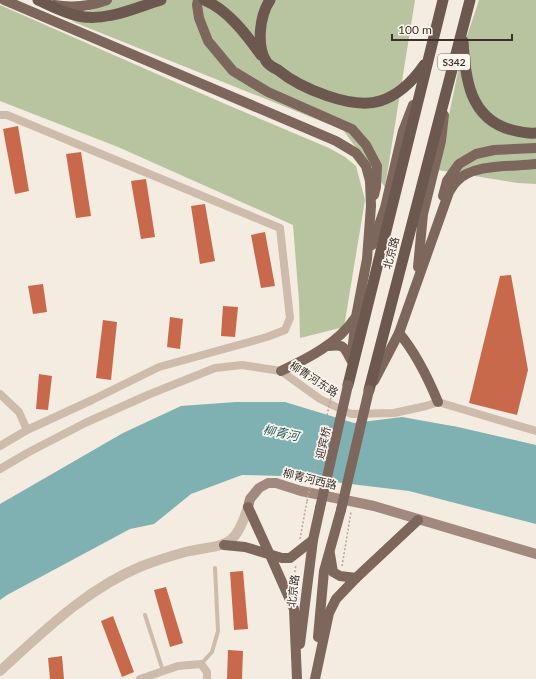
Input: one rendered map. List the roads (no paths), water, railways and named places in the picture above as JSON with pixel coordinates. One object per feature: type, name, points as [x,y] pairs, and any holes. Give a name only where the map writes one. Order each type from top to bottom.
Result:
[{"type":"highway","points":[[40,1],[64,12],[79,16],[108,17],[161,0]]},
{"type":"highway","points":[[266,62],[261,45],[261,25],[265,8],[270,0]]},
{"type":"highway","name":"S342","points":[[421,87],[443,0]]},
{"type":"highway","name":"S342","points":[[447,90],[470,0]]},
{"type":"highway","points":[[208,2],[226,14],[252,43],[266,62],[303,86],[331,98],[358,103],[378,102],[392,97],[406,86],[428,60]]},
{"type":"highway","points":[[462,31],[465,70],[469,87],[474,100],[483,113],[496,124],[509,129],[530,134],[536,133]]},
{"type":"highway","name":"北京路","points":[[348,385],[421,87]]},
{"type":"highway","name":"北京路","points":[[369,390],[447,90]]},
{"type":"main road","points":[[4,0],[336,141],[356,153],[366,166],[370,181],[371,206],[367,259]]},
{"type":"main road","points":[[40,1],[64,7],[79,6],[107,0]]},
{"type":"main road","points":[[198,0],[197,5],[199,18],[208,41],[233,71],[268,92],[352,130],[366,145],[377,166],[376,187],[371,206]]},
{"type":"main road","points":[[367,259],[385,208],[403,131],[421,87]]},
{"type":"main road","points":[[416,281],[423,214],[441,141],[447,90]]},
{"type":"main road","points":[[433,237],[447,181],[459,164],[476,154],[494,150],[536,148]]},
{"type":"main road","points":[[315,679],[324,571],[330,550],[346,511],[369,390],[388,356],[398,333],[449,192],[456,181],[473,171],[486,167],[536,164]]},
{"type":"main road","name":"迎宾桥","points":[[320,508],[348,385],[356,317],[367,259]]},
{"type":"main road","points":[[282,371],[338,338],[347,330],[356,317]]},
{"type":"main road","points":[[398,333],[405,341],[429,380],[438,402]]},
{"type":"main road","points":[[326,346],[339,344],[345,348],[351,360]]},
{"type":"main road","points":[[388,356],[396,346],[409,348]]},
{"type":"main road","name":"柳青河西路","points":[[248,507],[250,499],[259,488],[268,483],[276,483],[301,491],[374,506],[536,554]]},
{"type":"main road","points":[[248,507],[294,609],[297,679]]},
{"type":"main road","name":"北京路","points":[[297,679],[313,540],[320,508]]},
{"type":"main road","points":[[315,679],[329,614],[336,599],[356,578],[418,520]]},
{"type":"main road","points":[[224,545],[245,547],[282,558],[290,558],[313,540]]},
{"type":"main road","points":[[330,550],[333,572],[340,576],[356,578]]},
{"type":"street","points":[[0,115],[7,115],[280,228],[290,318],[285,330],[267,337],[160,367],[27,430],[0,446]]},
{"type":"street","name":"柳青河东路","points":[[0,469],[85,423],[150,394],[215,368],[242,365],[282,371],[320,398],[351,414],[394,412],[426,406],[438,402]]},
{"type":"street","points":[[0,394],[19,412],[27,430]]},
{"type":"street","points":[[438,402],[536,431]]},
{"type":"street","name":"柳青河西路","points":[[224,545],[240,530],[248,507]]},
{"type":"street","points":[[0,671],[67,611],[103,586],[142,566],[186,552],[224,545]]},
{"type":"street","points":[[140,679],[178,666],[201,664],[207,672],[207,679]]},
{"type":"lane","points":[[201,664],[212,652],[218,631],[215,568]]},
{"type":"lane","points":[[144,615],[163,671]]},
{"type":"water","name":"柳青河","points":[[236,402],[285,402],[354,423],[402,417],[458,427],[536,445],[536,524],[409,491],[284,476],[242,475],[191,494],[154,524],[130,529],[0,600],[0,504],[123,433],[181,406]]}]
